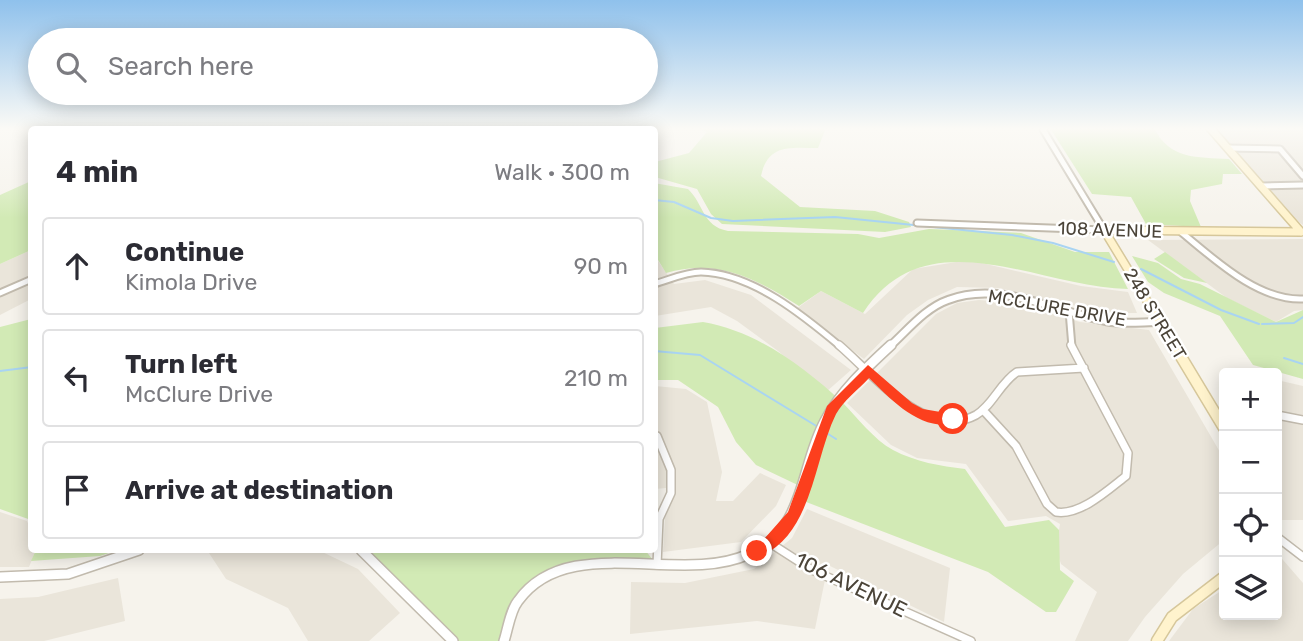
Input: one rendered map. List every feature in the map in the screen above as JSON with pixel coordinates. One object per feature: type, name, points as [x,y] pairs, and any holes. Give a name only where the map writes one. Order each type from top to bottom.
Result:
[{"type":"main road","points":[[1237,158],[1302,232]]},
{"type":"main road","name":"108 AVENUE","points":[[1104,230],[1302,232]]},
{"type":"main road","name":"248 STREET","points":[[1104,230],[1219,411]]},
{"type":"main road","points":[[1157,641],[1172,617],[1219,581]]},
{"type":"street","name":"248 STREET","points":[[1060,158],[1104,230]]},
{"type":"street","points":[[1288,158],[1303,176]]},
{"type":"street","points":[[1262,186],[1303,185]]},
{"type":"street","name":"108 AVENUE","points":[[917,223],[1104,230]]},
{"type":"street","points":[[1181,232],[1206,252],[1277,297],[1290,301],[1303,299]]},
{"type":"street","points":[[658,283],[698,272],[739,281],[778,301],[868,370],[897,399],[920,414],[953,419],[967,418],[983,410],[1010,375],[1017,372],[1084,368]]},
{"type":"street","points":[[0,293],[28,281]]},
{"type":"street","name":"MCCLURE DRIVE","points":[[505,641],[509,619],[517,601],[532,585],[552,571],[583,564],[719,564],[745,557],[770,543],[796,512],[832,410],[929,309],[953,298],[997,295],[1110,321],[1160,322]]},
{"type":"street","points":[[983,410],[1007,430],[1022,452],[1048,505],[1057,512],[1069,513],[1126,476],[1128,453],[1070,343],[1069,312]]},
{"type":"street","points":[[1282,416],[1303,420]]},
{"type":"street","points":[[658,441],[671,470],[671,493],[659,519],[658,542]]},
{"type":"street","points":[[1282,541],[1303,557]]},
{"type":"street","name":"106 AVENUE","points":[[770,543],[812,570],[971,641]]},
{"type":"street","points":[[0,577],[68,574],[130,553]]},
{"type":"street","points":[[364,553],[453,641]]},
{"type":"street","points":[[657,565],[658,553]]},
{"type":"shaded area","points":[[1242,158],[1303,158],[1303,225]]},
{"type":"shaded area","points":[[1303,239],[1303,310],[1294,311],[1276,322],[1227,298],[1148,240]]},
{"type":"shaded area","points":[[28,251],[28,301],[0,315],[0,264]]},
{"type":"shaded area","points":[[969,260],[1081,286],[1128,292],[1137,313],[1107,313],[999,288],[957,287],[928,300],[907,315],[864,359],[796,309],[821,291],[865,314],[913,269]]},
{"type":"shaded area","points":[[658,261],[674,284],[705,280],[751,295],[851,370],[826,392],[778,351],[737,321],[711,307],[658,316]]},
{"type":"shaded area","points":[[979,300],[1013,303],[1080,322],[1149,330],[1219,450],[1219,544],[1183,574],[1128,641],[1075,641],[1097,592],[1061,564],[1056,549],[1060,524],[1046,516],[1008,521],[966,464],[917,458],[891,445],[847,403],[936,314],[957,303]]},
{"type":"shaded area","points":[[1282,381],[1303,386],[1303,520],[1282,520]]},
{"type":"shaded area","points":[[658,386],[686,389],[707,402],[722,472],[716,501],[733,501],[760,473],[786,485],[776,506],[741,542],[663,552],[665,518],[676,487],[658,489]]},
{"type":"shaded area","points":[[807,509],[950,568],[944,622],[828,565],[815,629],[757,621],[630,634],[631,582],[685,583],[754,569],[792,538]]},
{"type":"shaded area","points":[[0,512],[27,521],[28,553],[35,553],[29,567],[0,567]]},
{"type":"shaded area","points":[[209,553],[324,553],[358,569],[400,613],[369,641],[308,641],[288,608],[226,579]]},
{"type":"shaded area","points":[[1282,559],[1303,583],[1303,641],[1169,641],[1193,609],[1219,592],[1219,620],[1282,620]]},
{"type":"shaded area","points":[[118,578],[125,621],[44,641],[0,641],[0,599],[38,597]]},
{"type":"green space","points":[[670,158],[769,158],[761,176],[800,207],[875,211],[909,222],[911,227],[885,232],[722,224],[711,214],[697,189],[658,178],[658,161]]},
{"type":"green space","points":[[1069,158],[1229,159],[1242,174],[1223,174],[1222,184],[1191,190],[1190,201],[1201,227],[1146,224],[1131,197],[1092,194]]},
{"type":"green space","points":[[28,182],[28,251],[0,264],[0,195]]},
{"type":"green space","points":[[658,184],[688,189],[708,219],[728,231],[858,234],[879,238],[929,229],[1021,233],[1075,252],[1109,252],[1128,289],[1094,286],[986,264],[952,262],[919,268],[889,284],[863,313],[821,291],[799,306],[768,287],[719,270],[702,268],[666,273],[658,260]]},
{"type":"green space","points":[[1165,252],[1207,283],[1184,278],[1154,259]]},
{"type":"green space","points":[[1132,256],[1158,263],[1181,279],[1200,284],[1276,322],[1303,310],[1303,379],[1282,373],[1282,368],[1253,365],[1220,316],[1164,293],[1148,282]]},
{"type":"green space","points":[[28,320],[28,519],[0,509],[0,327]]},
{"type":"green space","points":[[703,322],[742,333],[795,363],[842,402],[886,446],[910,458],[965,469],[1005,527],[1049,520],[1059,530],[1060,570],[1074,581],[1056,612],[1046,612],[988,572],[801,500],[804,488],[756,465],[736,442],[718,407],[678,380],[658,380],[658,328]]},
{"type":"green space","points":[[35,553],[109,553],[100,556],[31,561]]},
{"type":"green space","points":[[364,553],[647,553],[657,565],[583,564],[524,592],[504,641],[453,641]]},
{"type":"waterway","points":[[658,200],[674,202],[711,218],[733,221],[835,217],[1012,235],[1053,243],[1114,262]]},
{"type":"waterway","points":[[1141,269],[1221,310],[1259,324]]},
{"type":"waterway","points":[[1262,324],[1294,323],[1303,317]]},
{"type":"waterway","points":[[658,351],[700,355],[818,427]]},
{"type":"waterway","points":[[1284,358],[1303,364]]},
{"type":"waterway","points":[[0,371],[28,368]]},
{"type":"waterway","points":[[825,432],[836,439]]},
{"type":"route","points":[[757,551],[770,543],[793,516],[801,500],[829,415],[837,402],[868,370],[897,399],[920,414],[953,419]]}]
